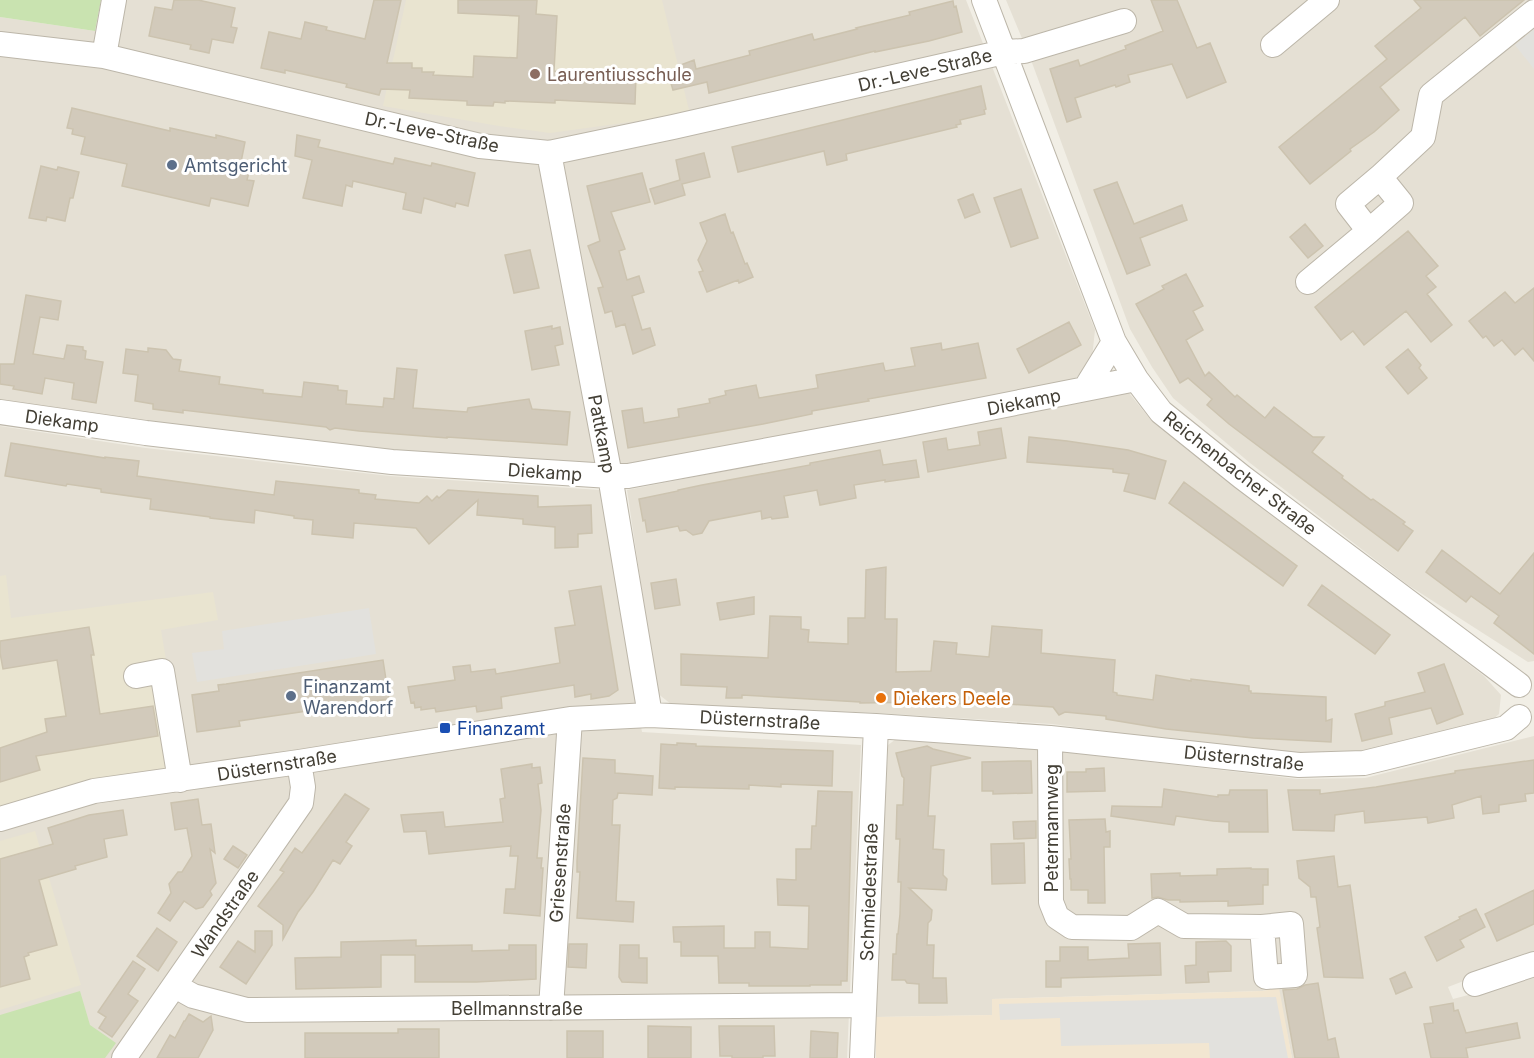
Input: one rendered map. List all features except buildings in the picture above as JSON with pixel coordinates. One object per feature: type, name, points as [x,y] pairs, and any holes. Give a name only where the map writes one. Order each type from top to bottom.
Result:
[{"type":"street","points":[[104,56],[114,0]]},
{"type":"street","name":"Reichenbacher Straße","points":[[984,0],[1114,342],[1136,379],[1161,412],[1242,477],[1427,615],[1526,681]]},
{"type":"street","points":[[1273,45],[1327,0]]},
{"type":"street","points":[[1369,231],[1348,204],[1423,137],[1431,95],[1534,12]]},
{"type":"street","points":[[1004,52],[1024,51],[1124,21]]},
{"type":"street","name":"Dr.-Leve-Straße","points":[[0,44],[104,56],[480,146],[549,153],[1004,52]]},
{"type":"street","name":"Pattkamp","points":[[549,153],[610,476],[650,715]]},
{"type":"street","points":[[1308,282],[1401,203],[1380,177]]},
{"type":"street","name":"Diekamp","points":[[1085,389],[1114,342]]},
{"type":"street","name":"Diekamp","points":[[0,412],[146,433],[392,462],[610,476],[640,474],[1136,379]]},
{"type":"street","points":[[136,676],[162,672],[180,780]]},
{"type":"street","points":[[1526,681],[1513,693],[1512,701],[1514,710],[1526,721]]},
{"type":"street","name":"Düsternstraße","points":[[0,819],[94,791],[180,780],[570,719],[650,715],[876,726],[1050,738],[1299,765],[1364,763],[1526,721]]},
{"type":"street","name":"Griesenstraße","points":[[550,1008],[570,719]]},
{"type":"street","name":"Schmiedestraße","points":[[862,1058],[876,726]]},
{"type":"street","name":"Petermannweg","points":[[1050,738],[1051,902],[1058,917],[1072,927],[1131,928],[1158,911],[1184,926],[1262,927]]},
{"type":"street","name":"Wandstraße","points":[[124,1058],[301,804],[303,787],[299,762]]},
{"type":"street","points":[[1475,984],[1534,964]]},
{"type":"street","name":"Bellmannstraße","points":[[175,986],[193,996],[247,1010],[864,1005]]},
{"type":"shaded area","points":[[101,0],[966,0],[1095,330],[1092,358],[1083,371],[1069,384],[627,465],[393,455],[0,401],[0,17],[95,31]]},
{"type":"shaded area","name":"Laurentiusschule","points":[[406,0],[662,0],[689,110],[652,119],[550,133],[383,106]]},
{"type":"shaded area","points":[[1006,0],[1534,0],[1534,661],[1528,662],[1408,585],[1250,463],[1173,398],[1130,329],[1031,60]]},
{"type":"shaded area","points":[[1534,29],[1534,69],[1515,45]]},
{"type":"shaded area","points":[[1129,393],[1150,419],[1235,487],[1484,676],[1501,695],[1499,714],[1491,721],[1364,753],[1299,757],[1052,724],[877,713],[671,704],[657,693],[627,490]]},
{"type":"shaded area","points":[[0,426],[146,448],[390,476],[600,490],[642,732],[861,745],[847,1058],[0,1058]]},
{"type":"shaded area","points":[[6,575],[11,618],[213,592],[218,620],[161,630],[184,768],[0,810],[0,576]]},
{"type":"shaded area","points":[[369,608],[376,654],[197,682],[192,653],[224,649],[222,631]]},
{"type":"shaded area","points":[[1534,736],[1534,954],[1448,987],[1453,999],[1534,978],[1534,1058],[1292,1058],[1278,988],[1262,991],[992,999],[993,1015],[876,1017],[888,745],[896,739],[1032,748],[1297,779],[1365,778]]},
{"type":"shaded area","points":[[35,831],[81,985],[0,1010],[0,841]]},
{"type":"shaded area","points":[[1279,988],[1292,1058],[876,1058],[876,1017],[992,1015],[992,999],[1262,991]]},
{"type":"shaded area","points":[[1276,997],[1288,1058],[1210,1058],[1209,1043],[1061,1046],[1060,1018],[1000,1020],[999,1004]]},
{"type":"green space","points":[[0,0],[101,0],[95,31],[0,17]]},
{"type":"green space","points":[[80,991],[90,1025],[116,1043],[105,1058],[0,1058],[0,1015]]},
{"type":"place","name":"Laurentiusschule","points":[[535,74]]},
{"type":"place","name":"Amtsgericht","points":[[172,165]]},
{"type":"place","name":"Finanzamt Warendorf","points":[[291,696]]},
{"type":"place","name":"Diekers Deele","points":[[881,698]]},
{"type":"place","name":"Finanzamt","points":[[445,728]]}]
